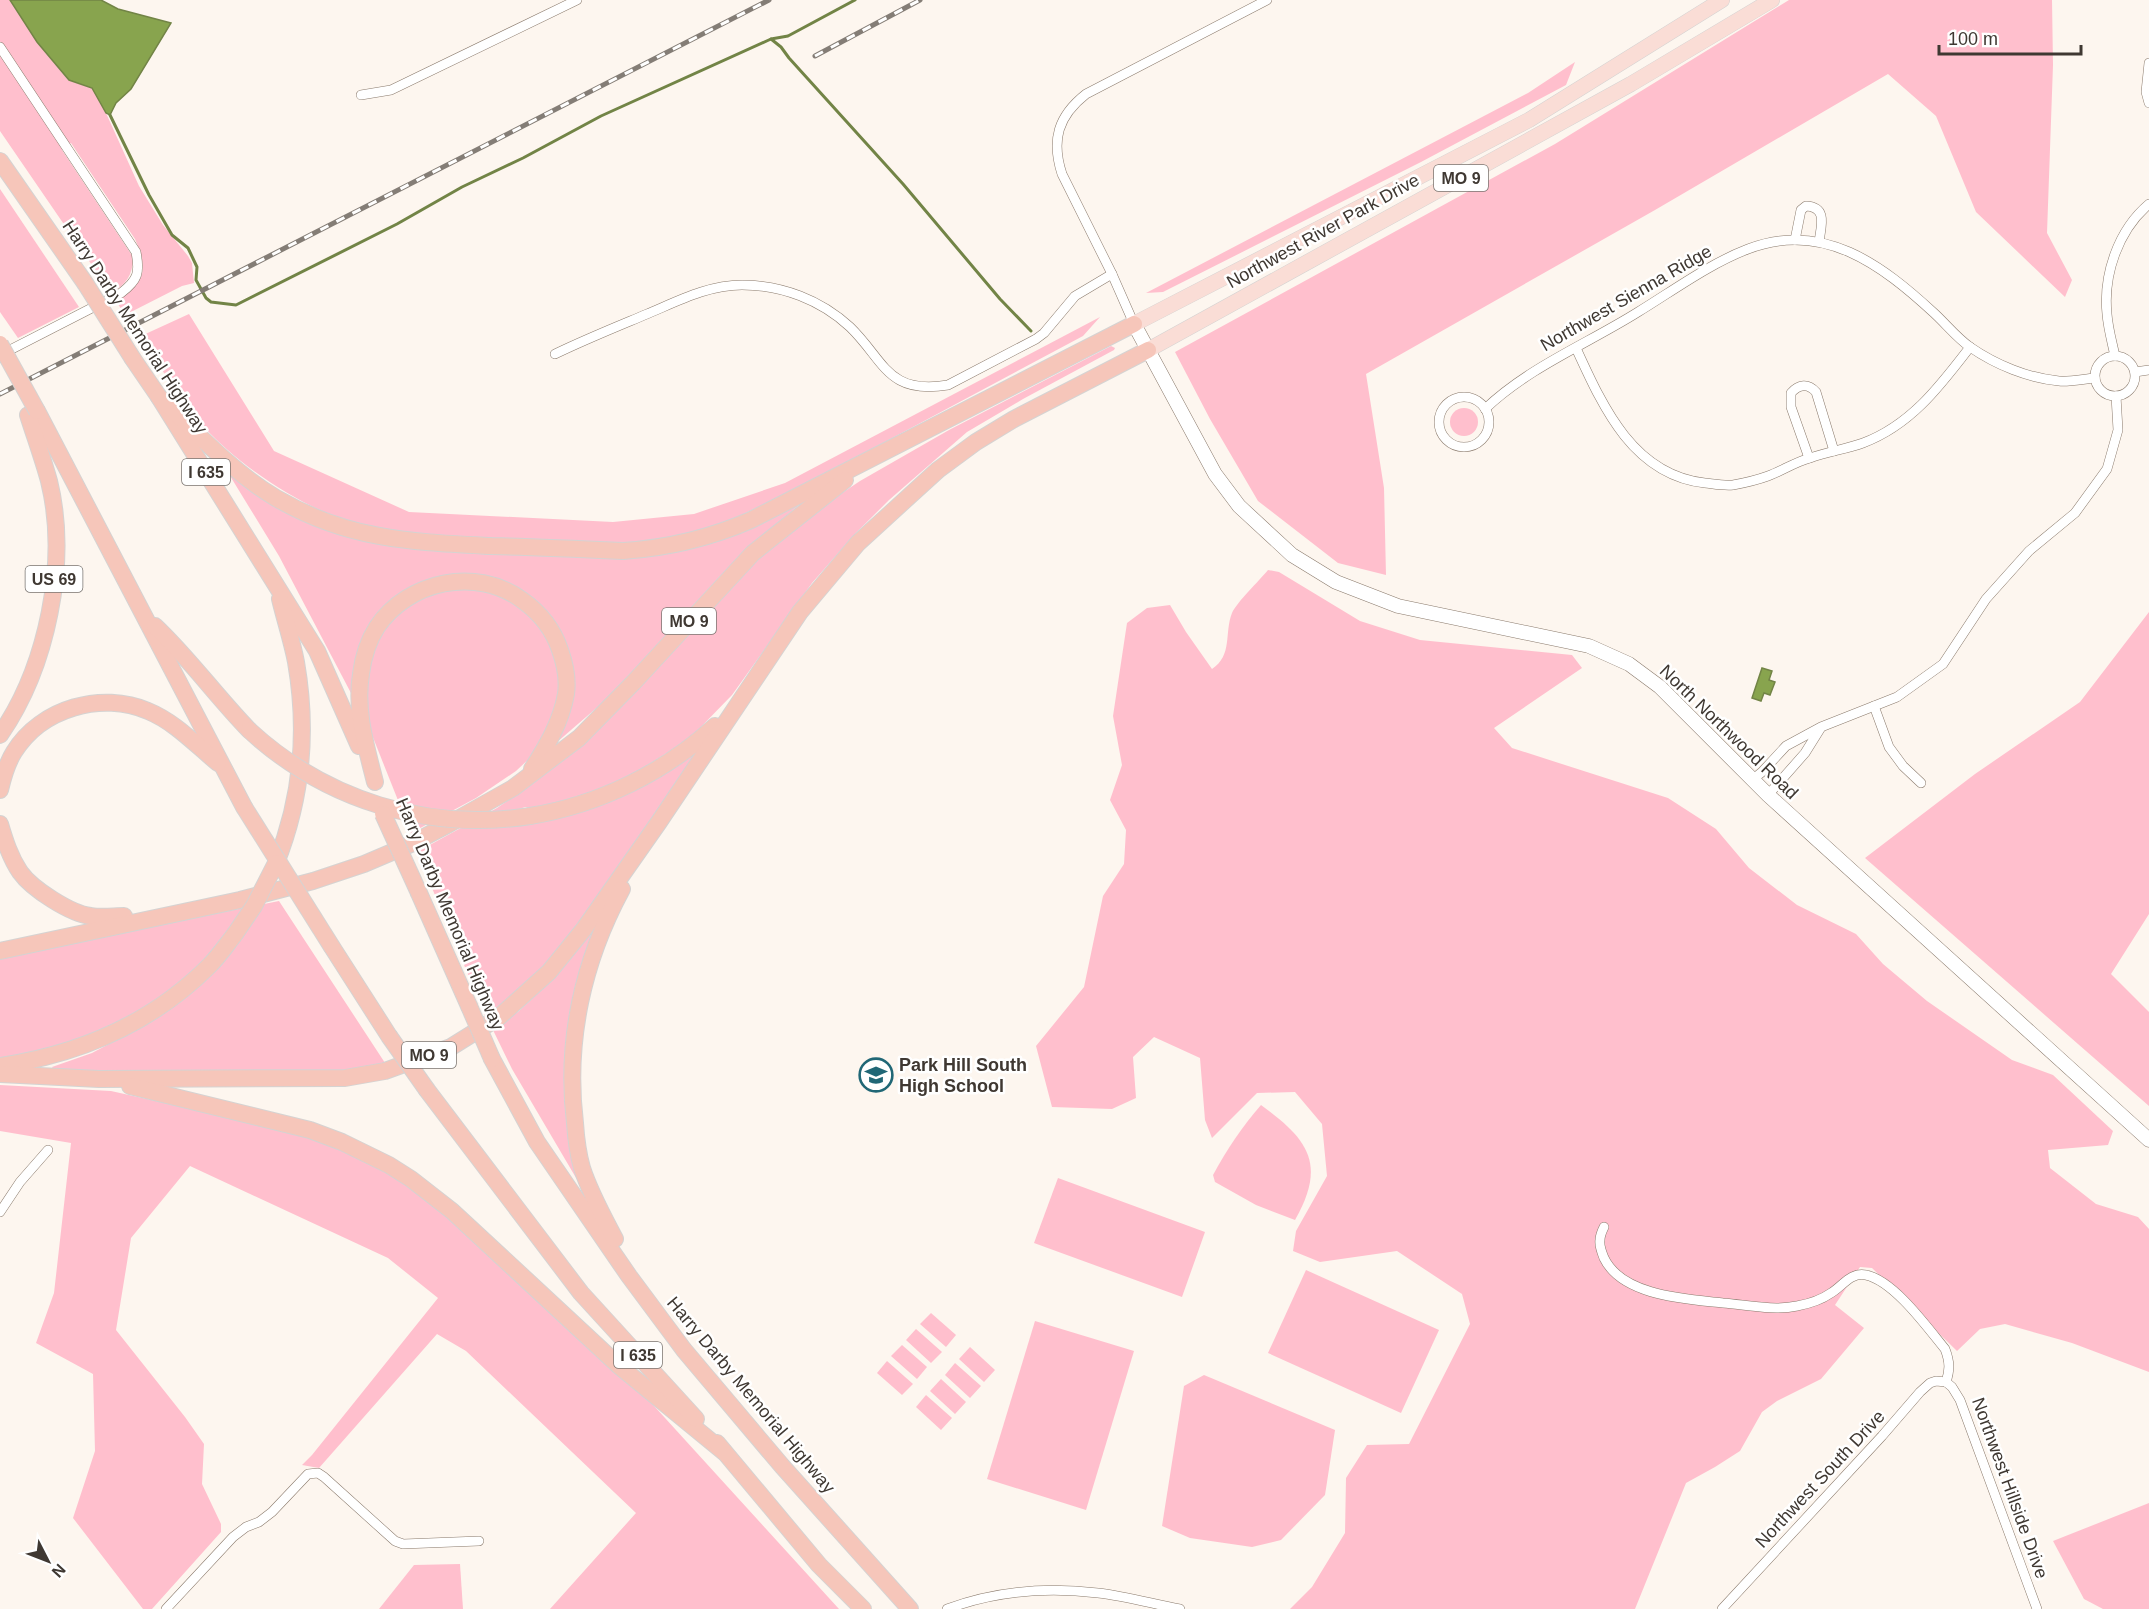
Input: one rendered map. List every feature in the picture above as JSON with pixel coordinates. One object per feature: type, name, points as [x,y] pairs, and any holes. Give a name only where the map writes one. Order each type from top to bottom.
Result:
[{"type":"highway","name":"Harry Darby Memorial Highway","points":[[0,161],[159,397],[317,651],[375,782],[383,814],[492,1059],[537,1142],[629,1276],[684,1350],[782,1466],[910,1609]]},
{"type":"highway","name":"Northwest River Park Drive","points":[[871,459],[1134,324]]},
{"type":"highway","name":"I 635","points":[[0,344],[33,413],[144,615],[244,807],[389,1036],[427,1090],[581,1293],[685,1406],[819,1565],[863,1608]]},
{"type":"highway","name":"Northwest River Park Drive","points":[[741,698],[800,612],[858,543],[938,470],[1014,418],[1148,350]]},
{"type":"highway","points":[[159,397],[231,464],[275,498],[314,518],[354,532],[423,543],[623,551],[677,544],[752,520],[871,459]]},
{"type":"highway","name":"US 69","points":[[0,735],[22,696],[36,664],[53,596],[56,566],[49,482],[33,413]]},
{"type":"highway","name":"MO 9","points":[[0,951],[313,881],[364,864],[411,844],[513,788],[579,738],[753,553],[871,459]]},
{"type":"highway","points":[[375,782],[359,706],[361,674],[372,636],[387,615],[408,597],[435,585],[463,581],[498,587],[529,605],[549,626],[563,659],[566,673],[566,695],[554,732],[531,770],[513,788]]},
{"type":"highway","points":[[0,1066],[70,1052],[121,1031],[154,1011],[210,965],[254,906],[286,838],[298,788],[303,732],[296,661],[278,587]]},
{"type":"highway","points":[[144,615],[180,650],[216,695],[273,753],[324,784],[376,805],[436,818],[483,820],[530,816],[596,799],[648,775],[684,752],[711,731],[741,698]]},
{"type":"highway","name":"MO 9","points":[[0,1074],[99,1079],[345,1078],[385,1071],[451,1047],[499,1017],[549,972],[584,929],[659,822],[741,698]]},
{"type":"highway","points":[[0,790],[14,751],[30,732],[42,722],[63,711],[100,702],[131,705],[160,717],[173,725],[224,769]]},
{"type":"highway","points":[[629,1276],[582,1168],[573,1106],[573,1041],[578,1008],[596,945],[618,897],[659,822]]},
{"type":"highway","points":[[0,824],[9,854],[22,875],[53,901],[69,910],[90,916],[164,915]]},
{"type":"highway","points":[[99,1079],[310,1130],[342,1142],[389,1165],[445,1205],[618,1365],[724,1452]]},
{"type":"main road","name":"Northwest River Park Drive","points":[[1134,324],[1529,120],[1722,0]]},
{"type":"main road","name":"Northwest River Park Drive","points":[[1148,350],[1631,84],[1772,0]]},
{"type":"street","points":[[361,95],[391,90],[576,0]]},
{"type":"street","points":[[1134,324],[1113,274],[1062,174],[1057,158],[1056,142],[1066,116],[1074,103],[1086,94],[1267,0]]},
{"type":"street","points":[[0,47],[136,252],[139,268],[132,285],[121,293],[0,355]]},
{"type":"street","points":[[2149,63],[2146,92],[2149,103]]},
{"type":"street","points":[[2115,356],[2107,315],[2106,294],[2110,270],[2120,241],[2132,222],[2149,204]]},
{"type":"street","points":[[1796,240],[1801,210],[1806,206],[1814,206],[1822,215],[1819,242]]},
{"type":"street","name":"Northwest Sienna Ridge","points":[[1485,409],[1525,376],[1704,271],[1749,249],[1780,241],[1796,240],[1842,247],[1876,265],[1903,284],[1970,347],[2008,369],[2049,379],[2070,381],[2095,378]]},
{"type":"street","points":[[555,354],[699,292],[731,286],[763,286],[794,294],[823,307],[855,332],[888,373],[907,383],[934,387],[948,385],[1036,339],[1044,333],[1075,296],[1113,274]]},
{"type":"street","name":"North Northwood Road","points":[[1134,324],[1215,474],[1239,506],[1292,555],[1336,582],[1398,606],[1589,646],[1629,664],[1660,687],[1767,795],[2149,1140]]},
{"type":"street","points":[[1576,348],[1614,423],[1642,456],[1670,474],[1695,482],[1730,486],[1766,477],[1809,458],[1863,443],[1886,432],[1911,416],[1932,396],[1970,347]]},
{"type":"street","points":[[2115,356],[2128,361],[2134,372],[2133,385],[2123,394],[2116,396],[2104,393],[2095,378],[2099,364],[2115,356]]},
{"type":"street","points":[[2134,372],[2149,370]]},
{"type":"street","points":[[1809,458],[1791,407],[1791,393],[1797,387],[1805,385],[1812,387],[1816,392],[1834,451]]},
{"type":"street","points":[[1752,780],[1786,746],[1821,727],[1896,697],[1943,664],[1986,599],[2029,551],[2075,513],[2107,469],[2118,430],[2116,396]]},
{"type":"street","points":[[1463,397],[1470,398],[1476,400],[1485,409],[1488,415],[1488,428],[1477,444],[1471,447],[1458,447],[1442,436],[1439,430],[1439,417],[1445,405],[1450,401],[1463,397]]},
{"type":"street","points":[[1874,706],[1889,747],[1903,766],[1921,783]]},
{"type":"street","points":[[1767,795],[1805,753],[1821,727]]},
{"type":"street","points":[[0,1212],[20,1182],[48,1150]]},
{"type":"street","points":[[1604,1227],[1599,1242],[1608,1266],[1620,1277],[1667,1296],[1756,1306],[1795,1307],[1832,1293],[1858,1274],[1875,1278],[1896,1295],[1945,1350],[1950,1372],[1947,1382]]},
{"type":"street","name":"Northwest South Drive","points":[[1722,1609],[1920,1392],[1930,1383],[1947,1382]]},
{"type":"street","name":"Northwest Hillside Drive","points":[[1947,1382],[1960,1400],[2037,1609]]},
{"type":"street","points":[[166,1609],[232,1537],[272,1512],[303,1477],[313,1473],[324,1477],[395,1541],[403,1544],[479,1541]]},
{"type":"street","points":[[947,1609],[975,1599],[1008,1593],[1074,1591],[1100,1593],[1180,1609]]},
{"type":"shaded area","points":[[0,0],[10,0],[37,42],[68,80],[92,88],[106,113],[139,186],[163,225],[192,263],[194,283],[182,286],[125,315],[116,301],[133,288],[142,275],[143,268],[139,250],[135,239],[71,143],[62,150],[133,257],[128,279],[111,293],[0,131]]},
{"type":"shaded area","points":[[10,0],[101,0],[118,9],[171,23],[131,89],[116,103],[110,115],[106,113],[92,88],[69,80],[37,42]]},
{"type":"shaded area","points":[[1789,0],[2052,0],[2053,65],[2047,233],[2072,280],[2065,297],[1976,212],[1936,116],[1888,74],[1655,210],[1366,374],[1384,488],[1386,575],[1338,563],[1258,501],[1210,419],[1175,352],[1555,144]]},
{"type":"shaded area","points":[[1575,62],[1566,85],[1421,162],[1163,292],[1146,293],[1528,93]]},
{"type":"shaded area","points":[[0,189],[79,307],[18,338],[0,312]]},
{"type":"shaded area","points":[[189,314],[274,451],[409,512],[613,522],[694,514],[785,483],[1100,317],[1083,336],[799,488],[722,524],[674,538],[625,543],[409,534],[361,525],[339,518],[296,498],[253,471],[200,423],[176,392],[141,336]]},
{"type":"shaded area","points":[[1111,346],[1115,348],[967,432],[889,500],[856,533],[812,583],[732,695],[696,732],[630,776],[608,786],[705,746],[558,954],[487,1020],[417,852],[497,808],[523,790],[763,554],[833,499],[949,430]],"holes":[[[603,789],[516,825],[495,827],[517,810],[525,807],[542,808]]]},
{"type":"shaded area","points":[[1464,408],[1474,412],[1478,422],[1474,432],[1464,436],[1454,432],[1450,422],[1454,412]]},
{"type":"shaded area","points":[[224,466],[332,529],[623,555],[799,505],[723,573],[608,698],[556,743],[572,666],[498,580],[480,575],[460,574],[436,577],[400,593],[352,695],[279,556]]},
{"type":"shaded area","points":[[1268,570],[1279,572],[1360,621],[1420,640],[1572,655],[1582,668],[1494,728],[1512,748],[1668,798],[1716,829],[1749,868],[1797,905],[1856,934],[1883,964],[1927,1001],[2012,1060],[2053,1075],[2113,1131],[2108,1145],[2048,1150],[2050,1168],[2096,1204],[2138,1217],[2149,1229],[2149,1372],[2072,1343],[2005,1324],[1980,1329],[1957,1351],[1872,1268],[1860,1267],[1835,1305],[1864,1328],[1821,1379],[1777,1401],[1762,1412],[1740,1451],[1686,1483],[1635,1609],[1290,1609],[1312,1587],[1345,1533],[1346,1478],[1367,1445],[1409,1444],[1470,1324],[1462,1294],[1397,1251],[1320,1262],[1293,1251],[1296,1231],[1327,1176],[1322,1124],[1295,1092],[1257,1093],[1212,1138],[1205,1120],[1200,1058],[1154,1037],[1133,1057],[1136,1098],[1112,1109],[1052,1107],[1036,1046],[1084,987],[1103,896],[1124,864],[1126,830],[1110,800],[1122,765],[1113,716],[1127,623],[1147,608],[1170,605],[1212,669],[1223,657],[1232,613],[1243,597]]},
{"type":"shaded area","points":[[454,588],[498,593],[528,612],[551,642],[560,676],[557,710],[532,756],[516,771],[476,798],[411,833],[372,735],[366,711],[369,660],[383,628],[407,603]]},
{"type":"shaded area","points":[[2149,612],[2149,914],[2111,974],[2149,1012],[2149,1106],[1865,858],[1975,774],[2080,702]]},
{"type":"shaded area","points":[[1762,668],[1772,671],[1769,680],[1775,682],[1770,695],[1764,693],[1761,701],[1752,698]]},
{"type":"shaded area","points":[[279,901],[387,1066],[341,1074],[54,1070],[52,1067],[92,1053],[141,1027],[230,933],[177,987],[95,1037],[0,1061],[0,957]]},
{"type":"shaded area","points":[[608,906],[579,984],[582,1188],[512,1069],[493,1030],[519,1011],[558,974]]},
{"type":"shaded area","points":[[0,1085],[111,1091],[314,1136],[411,1183],[645,1396],[839,1609],[550,1609],[636,1513],[466,1351],[437,1334],[319,1468],[302,1465],[438,1298],[388,1258],[190,1166],[131,1238],[116,1330],[204,1444],[202,1484],[221,1524],[221,1532],[152,1609],[143,1609],[73,1518],[95,1451],[93,1374],[36,1343],[54,1293],[71,1143],[0,1131]]},
{"type":"shaded area","points":[[1261,1105],[1291,1129],[1308,1154],[1311,1168],[1310,1183],[1295,1220],[1256,1205],[1215,1182],[1213,1175],[1224,1156]]},
{"type":"shaded area","points":[[1058,1178],[1205,1232],[1182,1297],[1034,1243]]},
{"type":"shaded area","points":[[1306,1270],[1439,1330],[1401,1413],[1268,1353]]},
{"type":"shaded area","points":[[931,1313],[956,1335],[946,1347],[920,1324]]},
{"type":"shaded area","points":[[1035,1321],[1134,1351],[1086,1510],[987,1479]]},
{"type":"shaded area","points":[[916,1329],[942,1352],[931,1363],[906,1340]]},
{"type":"shaded area","points":[[902,1345],[927,1367],[917,1379],[891,1356]]},
{"type":"shaded area","points":[[970,1347],[995,1370],[984,1382],[959,1359]]},
{"type":"shaded area","points":[[887,1361],[913,1384],[902,1395],[877,1373]]},
{"type":"shaded area","points":[[955,1363],[981,1386],[970,1398],[945,1375]]},
{"type":"shaded area","points":[[1204,1375],[1335,1430],[1325,1495],[1281,1540],[1252,1547],[1190,1538],[1162,1526],[1184,1386]]},
{"type":"shaded area","points":[[941,1379],[966,1402],[955,1414],[930,1391]]},
{"type":"shaded area","points":[[926,1395],[952,1418],[941,1430],[916,1407]]},
{"type":"shaded area","points":[[2149,1503],[2149,1609],[2103,1609],[2084,1599],[2053,1541]]},
{"type":"shaded area","points":[[460,1564],[463,1609],[379,1609],[414,1565]]},
{"type":"waterway","points":[[110,115],[149,195],[172,235],[188,248],[197,267],[196,280],[206,298],[211,302],[236,305],[397,224],[462,187],[523,158],[601,116],[771,39],[788,36],[855,0]]},
{"type":"waterway","points":[[771,39],[781,47],[903,184],[1000,299],[1031,331]]},
{"type":"railway","points":[[0,394],[769,0]]},
{"type":"railway","points":[[815,56],[920,0]]},
{"type":"place","name":"Park Hill South High School","points":[[876,1075]]}]
